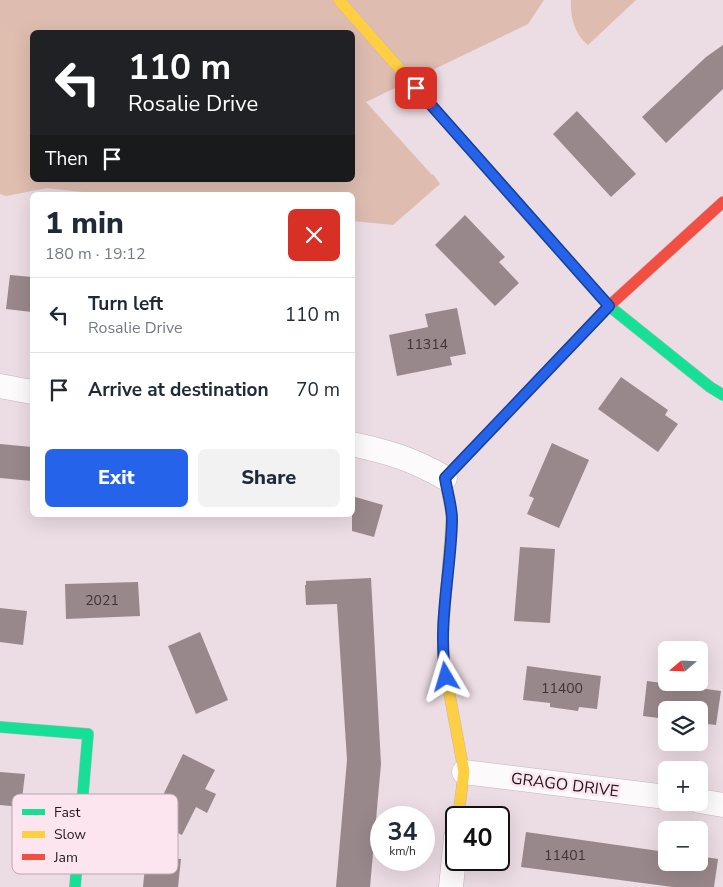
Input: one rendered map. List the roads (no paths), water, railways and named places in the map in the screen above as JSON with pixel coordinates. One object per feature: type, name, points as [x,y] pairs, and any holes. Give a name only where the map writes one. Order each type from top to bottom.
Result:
[{"type":"street","points":[[339,0],[609,306],[710,387],[723,395]]},
{"type":"street","points":[[445,478],[609,306],[723,202]]},
{"type":"street","points":[[0,386],[30,392]]},
{"type":"street","points":[[355,445],[385,451],[421,464],[445,478],[452,517],[443,631],[443,659],[464,772],[460,806]]},
{"type":"street","points":[[0,727],[88,734],[83,794]]},
{"type":"street","name":"GRAGO DRIVE","points":[[464,772],[658,796]]},
{"type":"street","points":[[708,802],[723,805]]},
{"type":"street","points":[[451,887],[453,871]]},
{"type":"street","points":[[75,887],[76,874]]}]
